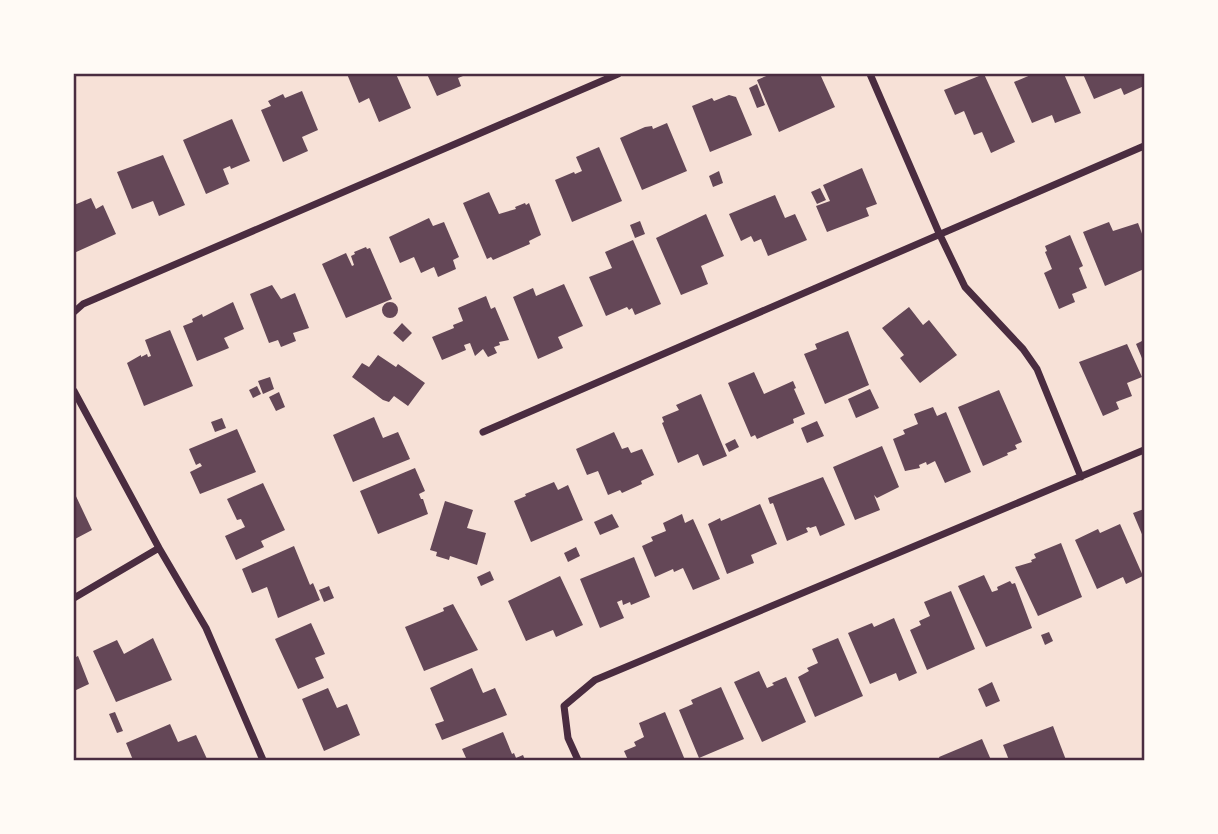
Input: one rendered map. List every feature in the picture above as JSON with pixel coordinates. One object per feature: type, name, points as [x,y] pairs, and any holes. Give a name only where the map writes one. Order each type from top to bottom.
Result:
[{"type":"street","points":[[74,312],[83,304],[618,74]]},
{"type":"street","points":[[870,74],[965,287],[1023,349],[1037,369],[1081,477]]},
{"type":"street","points":[[483,432],[1144,146]]},
{"type":"street","points":[[74,391],[159,548],[206,628],[263,761]]},
{"type":"street","points":[[578,761],[568,738],[564,706],[595,680],[1144,450]]},
{"type":"street","points":[[74,598],[159,548]]},
{"type":"building","points":[[347,74],[396,74],[411,108],[379,122],[369,98],[359,103]]},
{"type":"building","points":[[427,74],[468,74],[458,78],[461,86],[437,96]]},
{"type":"building","points":[[771,74],[820,74],[835,107],[779,132],[757,80]]},
{"type":"building","points":[[984,74],[1015,142],[991,153],[982,132],[974,135],[964,111],[955,115],[944,90]]},
{"type":"building","points":[[1033,74],[1064,74],[1081,113],[1055,123],[1052,115],[1032,123],[1014,82]]},
{"type":"building","points":[[1083,74],[1144,74],[1144,86],[1124,95],[1121,88],[1094,99]]},
{"type":"building","points":[[757,84],[765,105],[757,108],[749,88]]},
{"type":"building","points":[[302,91],[318,130],[302,137],[308,151],[283,162],[261,110],[271,106],[268,101],[283,94],[285,98]]},
{"type":"building","points":[[729,95],[736,97],[752,135],[710,152],[692,106]]},
{"type":"building","points":[[232,119],[250,161],[231,169],[230,166],[223,169],[229,184],[206,194],[183,140]]},
{"type":"building","points":[[667,123],[687,171],[642,190],[620,138],[645,127],[652,126],[653,129]]},
{"type":"building","points":[[599,147],[622,201],[572,222],[555,180],[582,171],[576,157]]},
{"type":"building","points":[[163,155],[185,205],[159,216],[153,201],[132,209],[117,172]]},
{"type":"building","points":[[862,168],[877,204],[866,208],[869,216],[827,232],[816,206],[830,201],[823,185]]},
{"type":"building","points":[[719,171],[723,183],[713,187],[709,176]]},
{"type":"building","points":[[820,188],[826,200],[817,204],[811,192]]},
{"type":"building","points":[[489,192],[499,214],[529,203],[541,235],[529,241],[530,244],[493,260],[491,257],[487,259],[463,203]]},
{"type":"building","points":[[775,195],[785,218],[795,214],[807,240],[768,256],[761,239],[754,242],[751,236],[741,241],[729,214]]},
{"type":"building","points":[[91,198],[96,209],[103,205],[116,234],[74,253],[74,205]]},
{"type":"building","points":[[706,214],[724,256],[701,266],[708,284],[681,295],[656,238]]},
{"type":"building","points":[[429,218],[433,226],[444,222],[459,257],[453,260],[456,269],[438,277],[434,267],[421,273],[414,257],[400,263],[389,237]]},
{"type":"building","points":[[640,221],[645,234],[635,238],[630,225]]},
{"type":"building","points":[[1109,222],[1113,231],[1138,223],[1144,239],[1144,269],[1105,286],[1083,232]]},
{"type":"building","points":[[1070,235],[1083,266],[1079,268],[1087,288],[1072,294],[1075,302],[1059,309],[1044,273],[1052,269],[1045,246]]},
{"type":"building","points":[[633,240],[661,304],[635,315],[632,308],[629,310],[627,307],[606,316],[589,277],[612,268],[605,252]]},
{"type":"building","points":[[366,247],[370,248],[392,299],[346,318],[322,264],[346,253],[352,266],[351,256]]},
{"type":"building","points":[[564,284],[583,326],[558,337],[563,348],[538,359],[513,297],[533,288],[536,296]]},
{"type":"building","points":[[272,285],[281,299],[295,293],[309,328],[293,333],[296,341],[281,347],[278,340],[269,343],[250,294]]},
{"type":"building","points":[[486,296],[491,309],[495,307],[509,340],[499,342],[500,345],[494,347],[497,353],[488,357],[483,349],[475,356],[470,343],[464,345],[466,350],[442,360],[432,337],[463,321],[458,308]]},
{"type":"building","points":[[233,302],[244,329],[224,338],[229,348],[197,361],[183,326],[202,314],[203,317]]},
{"type":"building","points":[[390,302],[396,304],[396,316],[390,318],[384,316],[382,310],[384,304]]},
{"type":"building","points":[[909,307],[923,325],[929,320],[957,355],[920,383],[900,358],[904,355],[882,328]]},
{"type":"building","points":[[402,323],[412,333],[403,342],[393,333]]},
{"type":"building","points":[[170,330],[193,386],[144,406],[127,363],[141,355],[151,356],[145,340]]},
{"type":"building","points":[[848,331],[869,385],[825,404],[804,354],[817,349],[815,344]]},
{"type":"building","points":[[1144,340],[1144,363],[1136,344]]},
{"type":"building","points":[[1127,344],[1142,377],[1127,383],[1132,396],[1116,402],[1119,409],[1103,416],[1079,362]]},
{"type":"building","points":[[378,355],[396,367],[398,364],[425,383],[408,406],[394,396],[389,402],[383,400],[352,377],[362,363],[369,367]]},
{"type":"building","points":[[754,372],[764,394],[793,381],[805,414],[793,419],[794,423],[757,439],[755,435],[751,437],[728,383]]},
{"type":"building","points":[[270,377],[274,389],[263,394],[258,381]]},
{"type":"building","points":[[257,386],[261,394],[253,398],[249,390]]},
{"type":"building","points":[[870,389],[879,408],[856,418],[848,399]]},
{"type":"building","points":[[999,390],[1022,442],[1015,445],[1017,449],[1007,453],[1008,455],[983,466],[958,407]]},
{"type":"building","points":[[279,392],[285,407],[276,411],[269,397]]},
{"type":"building","points":[[701,394],[727,456],[703,466],[698,454],[678,463],[662,417],[679,410],[676,405]]},
{"type":"building","points":[[933,407],[937,416],[946,412],[971,472],[945,483],[935,461],[905,471],[893,439],[905,434],[903,430],[918,424],[914,414]]},
{"type":"building","points":[[374,417],[383,438],[398,432],[410,459],[353,482],[333,435]]},
{"type":"building","points":[[222,418],[226,428],[215,432],[211,422]]},
{"type":"building","points":[[817,421],[824,436],[807,443],[801,428]]},
{"type":"building","points":[[237,429],[256,472],[200,494],[190,472],[202,466],[200,463],[196,465],[189,449]]},
{"type":"building","points":[[614,432],[622,449],[628,447],[631,453],[642,449],[654,475],[622,493],[620,490],[608,495],[598,471],[587,475],[576,449]]},
{"type":"building","points":[[735,439],[739,447],[729,452],[725,444]]},
{"type":"building","points":[[882,446],[899,487],[877,498],[874,495],[880,510],[855,520],[833,467]]},
{"type":"building","points":[[415,468],[425,491],[419,494],[428,514],[378,534],[360,491]]},
{"type":"building","points":[[823,477],[845,525],[820,536],[816,526],[809,527],[806,528],[808,532],[787,541],[773,503],[770,504],[768,498]]},
{"type":"building","points":[[554,482],[558,490],[568,485],[583,520],[531,542],[514,501]]},
{"type":"building","points":[[263,483],[285,530],[261,541],[264,547],[236,560],[225,536],[245,527],[241,519],[237,520],[227,499]]},
{"type":"building","points":[[74,492],[92,530],[75,539],[74,537]]},
{"type":"building","points":[[445,501],[473,510],[467,528],[486,533],[477,565],[450,556],[449,560],[436,556],[437,552],[430,550]]},
{"type":"building","points":[[760,504],[777,544],[751,555],[754,563],[727,574],[708,524]]},
{"type":"building","points":[[1144,509],[1144,539],[1133,513]]},
{"type":"building","points":[[612,514],[619,527],[600,535],[594,522]]},
{"type":"building","points":[[682,514],[685,523],[693,519],[720,579],[693,590],[683,568],[674,572],[673,569],[655,577],[642,546],[653,541],[651,537],[666,531],[663,523]]},
{"type":"building","points":[[1120,524],[1143,576],[1126,584],[1123,577],[1097,589],[1075,540],[1098,529],[1100,533]]},
{"type":"building","points":[[1061,543],[1082,597],[1038,616],[1015,567],[1032,562],[1031,560],[1036,558],[1034,554]]},
{"type":"building","points":[[294,546],[310,585],[313,583],[320,600],[278,618],[267,587],[252,593],[242,569]]},
{"type":"building","points":[[576,547],[580,556],[568,562],[564,553]]},
{"type":"building","points":[[634,557],[650,597],[631,605],[630,602],[623,605],[622,600],[617,602],[624,618],[600,628],[580,579]]},
{"type":"building","points":[[490,571],[494,580],[481,586],[477,577]]},
{"type":"building","points":[[984,575],[992,592],[1010,581],[1015,583],[1032,628],[986,647],[958,586]]},
{"type":"building","points":[[560,576],[583,625],[556,637],[553,630],[526,641],[508,601]]},
{"type":"building","points":[[329,586],[334,598],[324,602],[319,590]]},
{"type":"building","points":[[951,591],[975,649],[927,670],[910,630],[921,625],[919,621],[930,616],[924,602]]},
{"type":"building","points":[[453,604],[478,650],[424,671],[405,627],[444,611],[443,608]]},
{"type":"building","points":[[894,618],[917,673],[899,681],[896,673],[870,684],[848,633],[872,623],[874,627]]},
{"type":"building","points":[[311,623],[325,654],[315,658],[324,678],[298,689],[275,639]]},
{"type":"building","points":[[1049,632],[1053,641],[1045,645],[1041,635]]},
{"type":"building","points":[[153,638],[172,680],[116,702],[93,651],[117,640],[124,654]]},
{"type":"building","points":[[838,638],[863,696],[815,717],[798,677],[809,671],[807,668],[818,663],[812,649]]},
{"type":"building","points":[[78,656],[89,684],[74,691],[74,658]]},
{"type":"building","points":[[472,668],[483,693],[495,688],[507,715],[442,740],[435,724],[444,721],[430,688]]},
{"type":"building","points":[[759,671],[767,688],[786,677],[806,722],[762,742],[734,682]]},
{"type":"building","points":[[992,682],[1000,701],[986,707],[978,689]]},
{"type":"building","points":[[721,687],[744,739],[699,758],[679,710],[693,704],[691,700]]},
{"type":"building","points":[[328,688],[337,708],[347,704],[360,735],[324,751],[302,699]]},
{"type":"building","points":[[115,712],[123,731],[117,733],[109,714]]},
{"type":"building","points":[[665,712],[685,760],[628,760],[624,751],[636,746],[634,742],[644,737],[639,723]]},
{"type":"building","points":[[170,724],[178,742],[196,735],[207,759],[133,760],[126,743]]},
{"type":"building","points":[[1053,726],[1066,760],[1009,760],[1003,745]]},
{"type":"building","points":[[503,732],[512,754],[514,753],[516,758],[523,755],[525,760],[467,760],[462,749]]},
{"type":"building","points":[[982,739],[991,760],[940,760],[939,757]]}]
